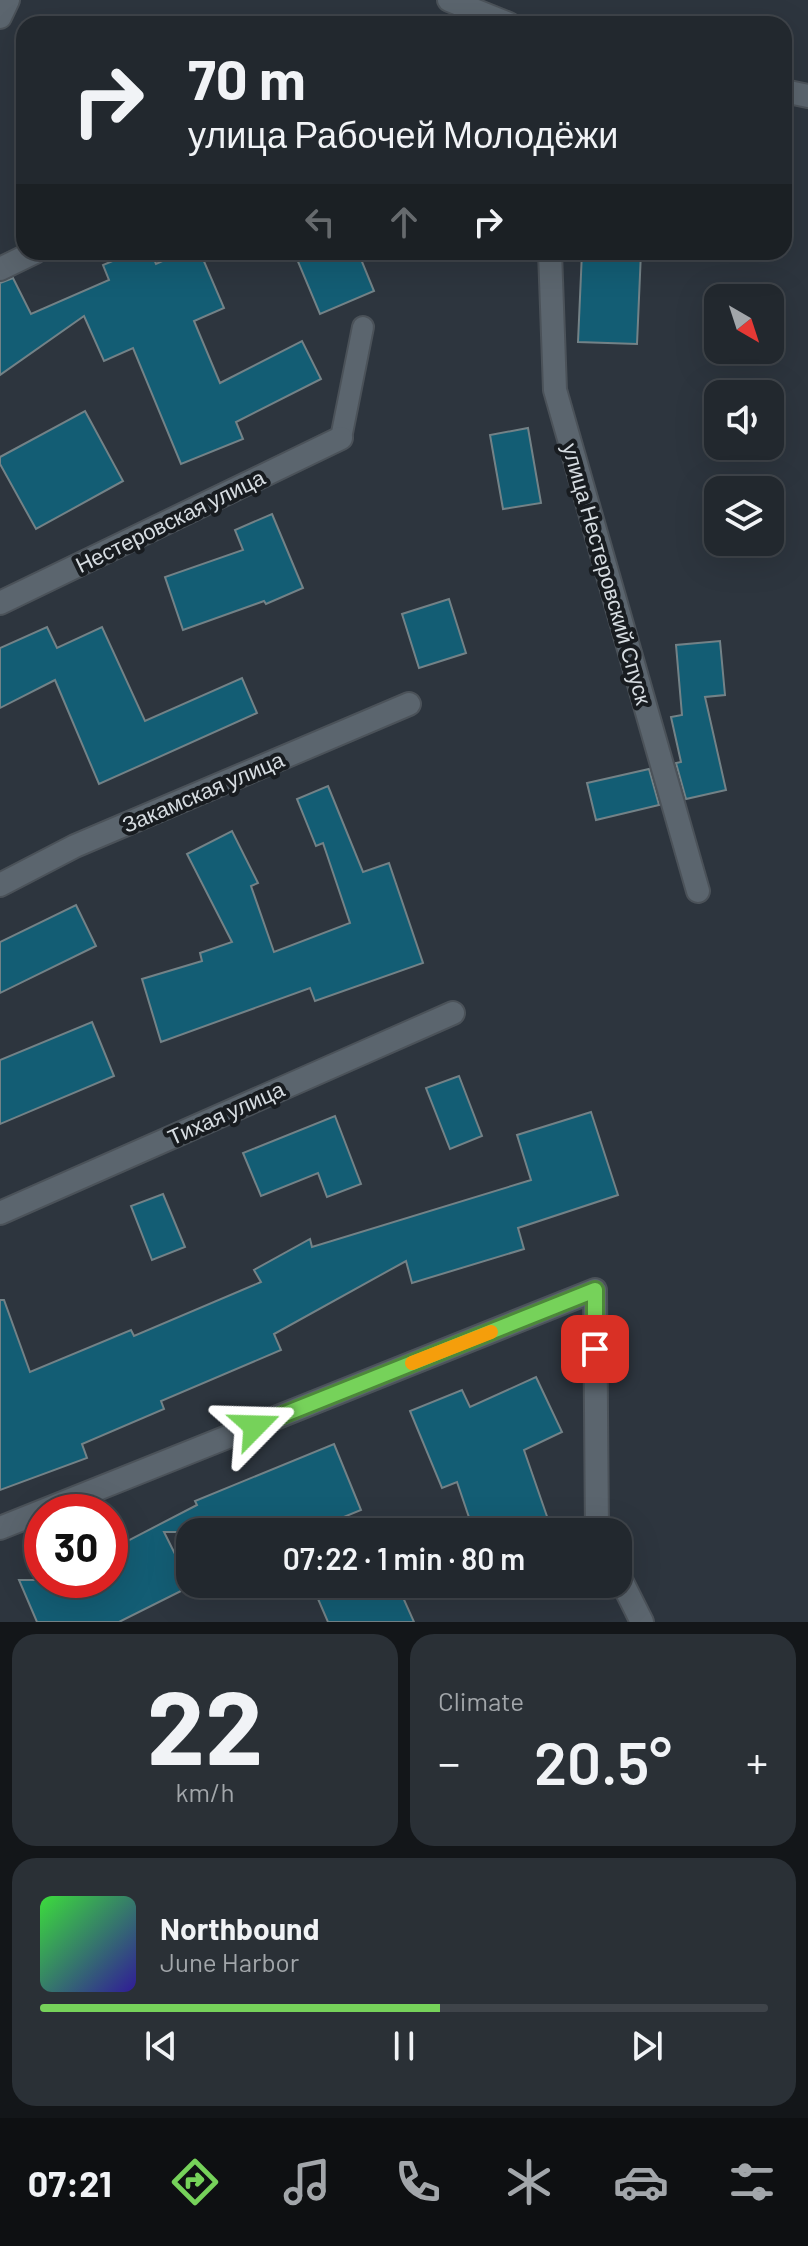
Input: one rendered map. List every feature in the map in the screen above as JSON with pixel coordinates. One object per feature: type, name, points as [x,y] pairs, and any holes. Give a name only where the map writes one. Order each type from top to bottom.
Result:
[{"type":"street","points":[[0,17],[8,0]]},
{"type":"street","points":[[449,0],[489,16]]},
{"type":"street","points":[[0,269],[19,260]]},
{"type":"street","name":"улица Нестеровский Спуск","points":[[550,260],[555,390],[698,891]]},
{"type":"street","name":"Нестеровская улица","points":[[0,603],[341,438]]},
{"type":"street","name":"Закамская улица","points":[[0,885],[75,846],[409,704]]},
{"type":"street","name":"Тихая улица","points":[[0,1213],[453,1013]]},
{"type":"street","points":[[0,1528],[595,1290],[597,1518]]},
{"type":"street","points":[[630,1598],[642,1622]]},
{"type":"lane","points":[[341,438],[363,327]]},
{"type":"building","points":[[115,260],[154,260],[156,264],[165,260],[203,260],[224,308],[194,321],[220,383],[302,341],[321,379],[236,422],[243,439],[181,464],[133,348],[104,361],[84,316],[0,375],[0,283],[13,278],[31,314],[109,280],[103,265]]},
{"type":"building","points":[[297,260],[361,260],[374,291],[320,314]]},
{"type":"building","points":[[582,260],[641,260],[637,344],[578,342]]},
{"type":"building","points":[[85,411],[123,481],[36,529],[0,464],[0,457]]},
{"type":"building","points":[[528,428],[541,503],[503,509],[490,435]]},
{"type":"building","points":[[272,514],[303,588],[266,604],[264,601],[183,630],[165,577],[243,550],[235,530]]},
{"type":"building","points":[[449,599],[466,653],[419,668],[402,614]]},
{"type":"building","points":[[47,627],[57,648],[102,627],[145,721],[242,678],[257,713],[99,784],[55,680],[0,708],[0,648]]},
{"type":"building","points":[[720,641],[725,695],[705,697],[726,790],[686,799],[676,763],[681,762],[671,717],[682,715],[676,645]]},
{"type":"building","points":[[649,769],[659,805],[596,820],[587,783]]},
{"type":"building","points":[[328,786],[363,872],[389,863],[423,963],[315,1001],[310,988],[161,1042],[142,979],[202,961],[200,953],[232,942],[187,854],[232,831],[258,883],[251,886],[274,952],[350,923],[323,843],[316,846],[297,799]]},
{"type":"building","points":[[76,905],[96,946],[0,993],[0,942]]},
{"type":"building","points":[[92,1022],[114,1076],[0,1124],[0,1060]]},
{"type":"building","points":[[459,1076],[482,1136],[450,1149],[426,1088]]},
{"type":"building","points":[[591,1112],[618,1195],[518,1228],[524,1249],[412,1283],[406,1261],[274,1334],[281,1350],[161,1401],[164,1409],[82,1444],[87,1458],[0,1490],[0,1300],[4,1300],[30,1372],[131,1330],[134,1336],[261,1282],[254,1270],[310,1239],[312,1247],[531,1180],[517,1135]]},
{"type":"building","points":[[335,1116],[361,1184],[327,1197],[318,1173],[261,1196],[243,1153]]},
{"type":"building","points":[[163,1194],[185,1247],[152,1260],[131,1206]]},
{"type":"building","points":[[536,1377],[562,1432],[524,1450],[548,1518],[469,1518],[457,1482],[442,1488],[410,1411],[462,1390],[470,1407]]},
{"type":"building","points":[[334,1444],[361,1510],[341,1518],[176,1518],[176,1532],[164,1532],[176,1556],[176,1594],[119,1622],[37,1622],[27,1598],[128,1598],[128,1541],[197,1505],[195,1501]]},
{"type":"building","points":[[318,1598],[403,1598],[414,1622],[328,1622]]},
{"type":"slow traffic","points":[[412,1363],[491,1332]]},
{"type":"route","points":[[255,1426],[595,1290],[595,1349]]}]
